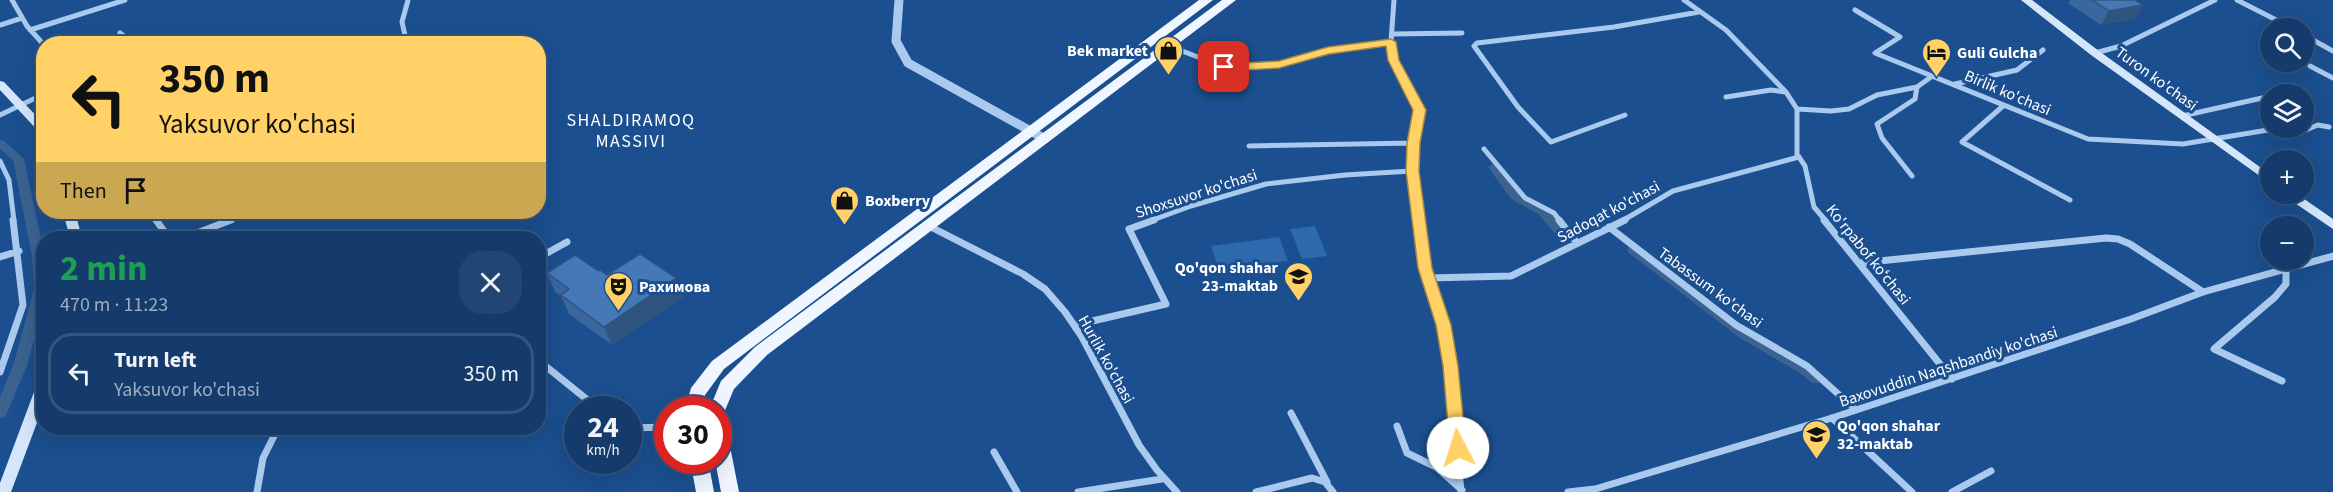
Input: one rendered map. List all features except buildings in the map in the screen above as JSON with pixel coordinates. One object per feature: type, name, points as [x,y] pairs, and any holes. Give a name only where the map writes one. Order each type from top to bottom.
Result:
[{"type":"main road","points":[[697,396],[718,365],[1207,0]]},
{"type":"main road","points":[[723,396],[727,386],[761,351],[1230,0]]},
{"type":"main road","name":"Turon ko'chasi","points":[[2026,0],[2095,53],[2260,172]]},
{"type":"main road","points":[[0,84],[36,123]]},
{"type":"main road","points":[[2304,204],[2333,225]]},
{"type":"main road","points":[[4,492],[5,476],[36,403]]},
{"type":"main road","points":[[702,474],[705,492]]},
{"type":"main road","points":[[726,474],[730,492]]},
{"type":"street","points":[[12,0],[36,36]]},
{"type":"street","points":[[30,30],[125,0]]},
{"type":"street","points":[[404,36],[401,28],[403,8],[408,0]]},
{"type":"street","points":[[899,0],[895,43],[898,52],[908,63],[1045,139]]},
{"type":"street","points":[[1394,0],[1391,42],[1394,60],[1419,110],[1413,143],[1412,171],[1425,268],[1443,325],[1450,366],[1462,491]]},
{"type":"street","points":[[1684,0],[1726,30],[1786,92],[1797,109],[1831,111],[1848,109],[1877,95],[1917,87],[1931,77]]},
{"type":"street","points":[[2095,53],[2121,46],[2215,0]]},
{"type":"street","points":[[2237,0],[2272,18]]},
{"type":"street","name":"Birlik ko'chasi","points":[[1855,10],[1900,37],[1875,53],[2088,139],[2174,144],[2215,140],[2274,129],[2291,136],[2319,125],[2329,127]]},
{"type":"street","points":[[1625,115],[1551,142],[1518,107],[1474,46],[1477,43],[1614,27],[1699,12]]},
{"type":"street","points":[[0,25],[22,18]]},
{"type":"street","points":[[120,33],[124,36]]},
{"type":"street","points":[[1392,34],[1462,33]]},
{"type":"street","points":[[2314,41],[2333,51]]},
{"type":"street","points":[[1169,46],[1224,67],[1279,64],[1328,51],[1391,42]]},
{"type":"street","points":[[1954,84],[2017,70],[2043,50]]},
{"type":"street","points":[[2314,68],[2333,78]]},
{"type":"street","points":[[1912,176],[1882,138],[1876,124],[1915,99],[1917,87]]},
{"type":"street","points":[[1726,97],[1771,90],[1786,92]]},
{"type":"street","points":[[0,115],[36,98]]},
{"type":"street","points":[[2182,116],[2260,98]]},
{"type":"street","points":[[2003,106],[1962,142],[2070,200]]},
{"type":"street","name":"Ko'rpabof koʻchasi","points":[[1797,109],[1799,157],[1805,166],[1814,207],[1952,379]]},
{"type":"street","points":[[1249,146],[1413,143]]},
{"type":"street","points":[[1484,149],[1525,198],[1554,213],[1577,243]]},
{"type":"street","name":"Sadoqat ko'chasi","points":[[1429,278],[1511,276],[1609,227],[1673,191],[1799,157]]},
{"type":"street","points":[[0,161],[9,180],[19,251],[23,305],[0,372]]},
{"type":"street","name":"Shoxsuvor ko'chasi","points":[[1075,325],[1167,304],[1129,229],[1266,184],[1345,175],[1412,171]]},
{"type":"street","points":[[202,231],[234,219]]},
{"type":"street","name":"Hurlik ko'chasi","points":[[929,226],[1029,277],[1045,289],[1075,325],[1130,429],[1162,478],[1177,492]]},
{"type":"street","name":"Tabassum ko'chasi","points":[[1609,227],[1736,325],[1807,366],[1856,410]]},
{"type":"street","points":[[1859,263],[2106,238],[2118,239],[2130,244],[2203,292]]},
{"type":"street","points":[[546,254],[567,242]]},
{"type":"street","points":[[0,257],[19,251]]},
{"type":"street","name":"Baxovuddin Naqshbandiy ko'chasi","points":[[2314,262],[2333,256]]},
{"type":"street","points":[[2282,381],[2214,349],[2275,297],[2286,284],[2286,270]]},
{"type":"street","name":"Baxovuddin Naqshbandiy ko'chasi","points":[[1568,492],[1595,489],[1832,418],[2131,319],[2203,292],[2286,270]]},
{"type":"street","points":[[546,366],[583,396]]},
{"type":"street","points":[[1291,413],[1334,492]]},
{"type":"street","points":[[1832,418],[1912,492]]},
{"type":"street","points":[[1397,426],[1402,450],[1407,456],[1434,465],[1462,491]]},
{"type":"street","points":[[257,492],[263,458],[274,435]]},
{"type":"street","points":[[994,452],[1017,492]]},
{"type":"street","points":[[1952,492],[1991,471]]},
{"type":"street","points":[[1078,492],[1162,478]]},
{"type":"street","points":[[1256,492],[1312,478],[1321,478],[1327,482]]},
{"type":"shaded area","points":[[1315,226],[1327,256],[1302,259],[1290,229]]},
{"type":"shaded area","points":[[1279,237],[1288,261],[1219,270],[1211,246]]},
{"type":"waterway","points":[[0,143],[18,159],[36,246]]},
{"type":"waterway","points":[[1494,167],[1515,196],[1542,211],[1561,233]]},
{"type":"waterway","points":[[1633,250],[1745,335],[1808,371],[1817,379]]},
{"type":"waterway","points":[[0,413],[21,363],[36,305]]},
{"type":"place","name":"Bek market","points":[[1169,76]]},
{"type":"place","name":"Guli Gulcha","points":[[1936,78]]},
{"type":"place","name":"Boxberry","points":[[844,226]]},
{"type":"place","name":"Qo'qon shahar 23-maktab","points":[[1299,302]]},
{"type":"place","name":"Рахимова","points":[[618,312]]},
{"type":"place","name":"Qo'qon shahar 32-maktab","points":[[1816,460]]},
{"type":"district","name":"SHALDIRAMOQ MASSIVI","points":[[631,130]]},
{"type":"route","points":[[1224,67],[1279,64],[1328,51],[1391,42],[1394,60],[1419,110],[1413,143],[1412,171],[1425,268],[1443,325],[1450,366],[1458,448]]}]
